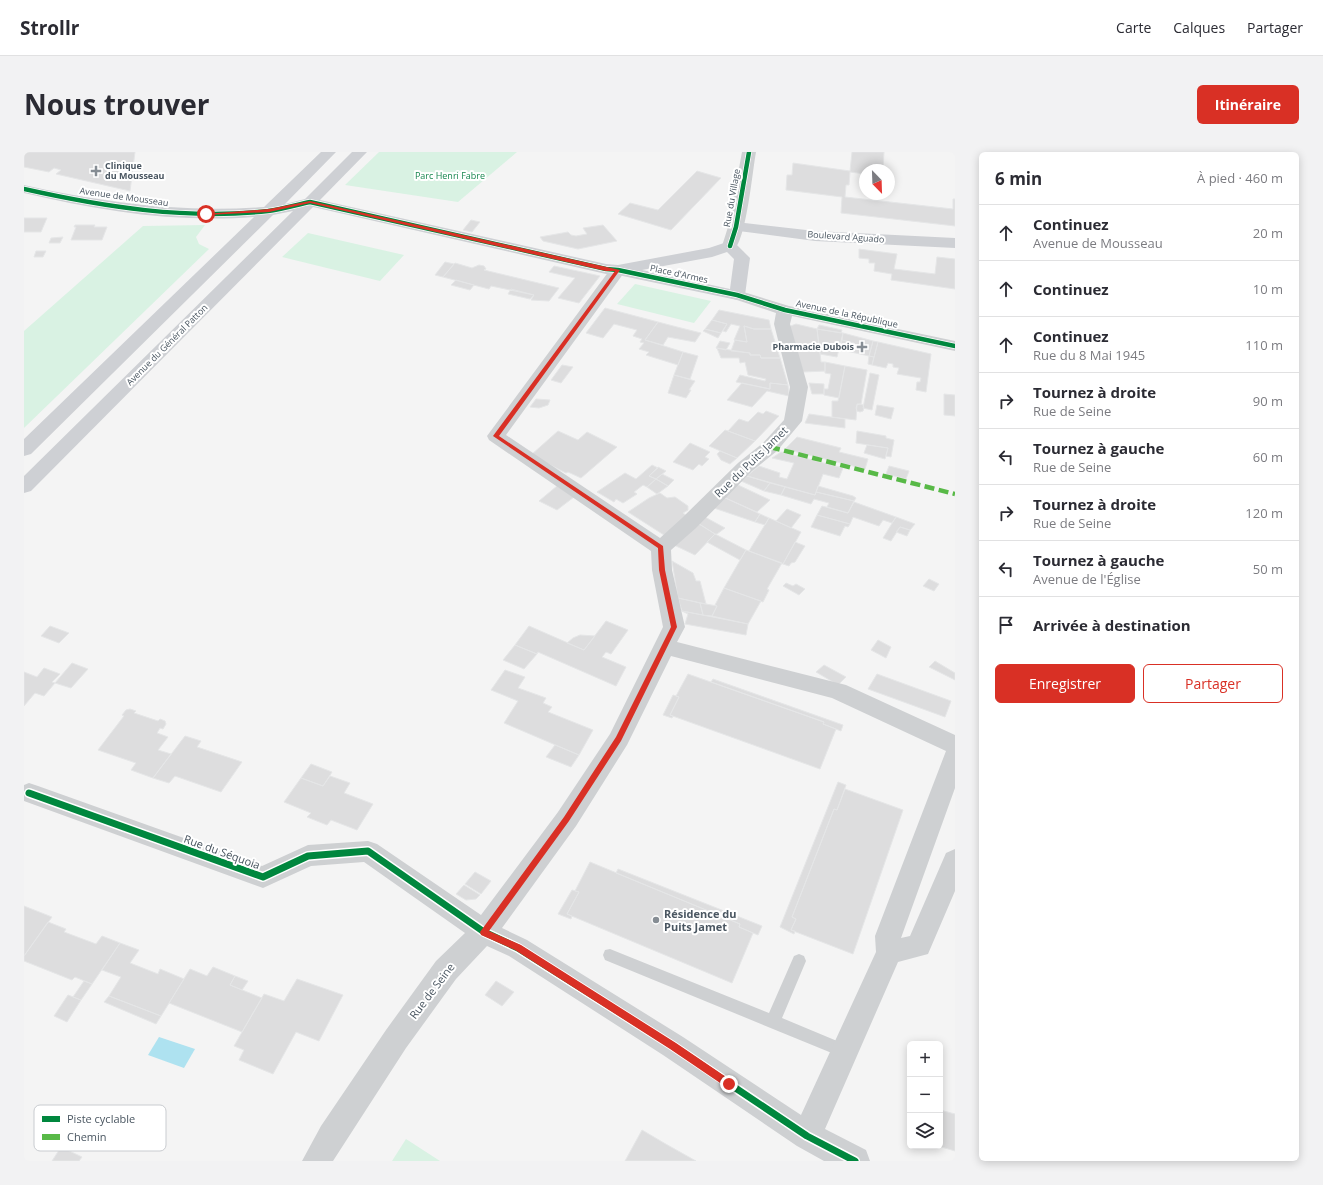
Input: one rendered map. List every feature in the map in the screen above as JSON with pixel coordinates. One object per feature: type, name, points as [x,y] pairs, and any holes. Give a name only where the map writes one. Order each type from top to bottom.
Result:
[{"type":"main road","points":[[24,450],[329,152]]},
{"type":"main road","name":"Avenue du Général Patton","points":[[24,488],[360,152]]},
{"type":"main road","points":[[294,186],[310,202],[606,269],[618,270]]},
{"type":"main road","name":"Avenue de Mousseau","points":[[24,189],[159,213],[206,214],[269,211],[310,202]]},
{"type":"main road","points":[[269,211],[286,227]]},
{"type":"main road","name":"Boulevard Aguado","points":[[736,227],[815,236],[955,243]]},
{"type":"main road","points":[[730,246],[742,258],[737,295]]},
{"type":"main road","name":"Place d'Armes","points":[[618,270],[722,250],[730,246]]},
{"type":"main road","name":"Place d'Armes","points":[[618,270],[737,295]]},
{"type":"street","name":"Rue du Village","points":[[730,246],[736,227],[749,152]]},
{"type":"street","points":[[618,270],[496,436],[661,548]]},
{"type":"street","name":"Avenue de la République","points":[[737,295],[785,310],[955,346]]},
{"type":"street","name":"Rue du Puits Jamet","points":[[661,548],[689,523],[745,468],[770,447],[793,422],[799,388],[782,324],[785,310]]},
{"type":"street","name":"Rue de Seine","points":[[317,1161],[331,1136],[396,1039],[446,970],[484,932],[567,819],[619,739],[674,627],[662,570],[661,548]]},
{"type":"street","points":[[665,647],[838,691],[955,745]]},
{"type":"street","points":[[807,1136],[888,952],[888,936],[955,756]]},
{"type":"street","name":"Rue du Séquoia","points":[[29,793],[263,877],[308,856],[368,851],[484,932],[525,952],[673,1046],[807,1136],[855,1161]]},
{"type":"street","points":[[888,952],[919,946],[955,860]]},
{"type":"lane","points":[[610,955],[773,1021],[844,1052]]},
{"type":"lane","points":[[773,1021],[799,962]]},
{"type":"green space","name":"Parc Henri Fabre","points":[[379,152],[517,152],[458,202],[345,185]]},
{"type":"green space","points":[[205,225],[196,237],[199,244],[209,249],[24,428],[24,331],[143,226]]},
{"type":"green space","points":[[308,233],[404,255],[380,281],[282,257]]},
{"type":"green space","points":[[635,284],[711,301],[694,323],[617,304]]},
{"type":"green space","points":[[406,1139],[440,1161],[392,1161]]},
{"type":"water","points":[[159,1037],[195,1049],[184,1068],[148,1055]]},
{"type":"building","name":"Clinique du Mousseau","points":[[24,152],[135,152],[130,191],[56,174],[61,170],[54,168],[49,172],[24,167]]},
{"type":"building","points":[[852,152],[884,152],[883,164],[859,164],[859,173],[850,172],[849,185],[846,185],[845,197],[859,199],[859,200],[872,200],[953,209],[953,199],[955,199],[955,226],[841,213],[842,197],[786,190],[787,175],[792,175],[793,163],[850,171]]},
{"type":"building","points":[[697,171],[721,178],[671,230],[618,214],[630,203],[658,210]]},
{"type":"building","points":[[24,218],[47,218],[41,232],[24,232]]},
{"type":"building","points":[[471,220],[480,222],[472,232],[463,230]]},
{"type":"building","points":[[75,225],[95,225],[94,227],[107,227],[102,240],[71,240],[76,227],[74,227]]},
{"type":"building","points":[[603,225],[617,241],[578,249],[543,241],[540,237],[568,232],[571,235],[576,236],[587,234],[583,228]]},
{"type":"building","points":[[63,237],[60,243],[49,243],[51,238]]},
{"type":"building","points":[[859,249],[897,254],[894,269],[935,274],[937,257],[955,259],[955,289],[891,280],[892,274],[874,271],[875,263],[869,263],[869,259],[859,258]]},
{"type":"building","points":[[36,251],[46,251],[43,257],[34,257]]},
{"type":"building","points":[[445,262],[454,264],[443,277],[435,275]]},
{"type":"building","points":[[455,263],[472,268],[479,265],[484,266],[486,269],[484,270],[559,288],[549,301],[531,300],[534,295],[491,286],[489,289],[443,277]]},
{"type":"building","points":[[554,266],[600,276],[579,303],[558,298],[575,278],[549,272]]},
{"type":"building","points":[[456,280],[474,285],[470,290],[451,285]]},
{"type":"building","points":[[511,289],[534,295],[530,299],[508,294]]},
{"type":"building","points":[[605,308],[658,322],[645,340],[683,352],[678,365],[646,355],[649,352],[639,349],[644,343],[640,342],[642,339],[633,336],[637,330],[614,324],[603,338],[586,333]]},
{"type":"building","points":[[719,310],[769,320],[771,329],[754,329],[744,326],[747,342],[734,340],[740,326],[731,324],[726,332],[723,331],[727,324],[712,320]]},
{"type":"building","points":[[712,320],[727,324],[721,333],[705,329]]},
{"type":"building","points":[[658,322],[701,333],[695,342],[668,337],[663,345],[645,340]]},
{"type":"building","points":[[796,324],[817,329],[821,362],[825,362],[825,371],[803,372],[788,327]]},
{"type":"building","points":[[819,325],[842,330],[841,333],[817,329]]},
{"type":"building","points":[[744,326],[754,329],[771,329],[780,358],[761,358],[760,355],[750,355],[750,353],[731,351],[735,340],[747,342]]},
{"type":"building","points":[[705,329],[721,333],[718,338],[703,331]]},
{"type":"building","points":[[817,329],[843,333],[837,357],[820,354]]},
{"type":"building","name":"Pharmacie Dubois","points":[[843,333],[873,341],[869,356],[851,352],[854,343],[842,340]]},
{"type":"building","points":[[842,340],[854,343],[851,352],[840,350]]},
{"type":"building","points":[[720,341],[730,343],[726,350],[716,348]]},
{"type":"building","points":[[873,341],[878,342],[874,357],[869,356]]},
{"type":"building","points":[[878,342],[931,354],[926,392],[916,390],[917,382],[920,382],[921,378],[897,374],[899,368],[893,367],[893,364],[888,363],[886,368],[872,365]]},
{"type":"building","points":[[717,348],[750,353],[750,355],[760,355],[761,358],[780,358],[788,385],[770,383],[770,389],[736,382],[740,375],[765,381],[766,379],[748,375],[745,362],[740,363],[739,358],[721,358]]},
{"type":"building","points":[[683,352],[698,356],[690,379],[674,375]]},
{"type":"building","points":[[869,356],[874,357],[872,365],[868,364]]},
{"type":"building","points":[[825,362],[845,366],[839,398],[824,395],[824,389],[828,389],[831,374],[825,373]]},
{"type":"building","points":[[562,365],[573,367],[561,383],[551,380]]},
{"type":"building","points":[[845,366],[867,370],[861,404],[857,404],[856,420],[832,417],[832,401],[838,401]]},
{"type":"building","points":[[870,373],[879,375],[872,410],[863,408]]},
{"type":"building","points":[[674,375],[695,381],[686,398],[668,393]]},
{"type":"building","points":[[742,383],[770,389],[770,383],[788,385],[789,396],[767,391],[752,407],[727,400]]},
{"type":"building","points":[[809,383],[824,384],[824,394],[812,394]]},
{"type":"building","points":[[944,394],[955,395],[955,416],[944,415]]},
{"type":"building","points":[[536,399],[550,400],[548,405],[539,408],[530,407]]},
{"type":"building","points":[[858,404],[862,404],[864,408],[862,412],[858,412],[856,410],[856,406]]},
{"type":"building","points":[[877,405],[894,408],[891,419],[875,415]]},
{"type":"building","points":[[766,411],[779,416],[755,441],[728,431],[739,419],[748,422],[758,412],[763,414]]},
{"type":"building","points":[[809,414],[845,419],[845,428],[805,423]]},
{"type":"building","points":[[725,430],[755,441],[737,458],[709,446]]},
{"type":"building","points":[[558,431],[578,440],[587,432],[617,447],[581,478],[568,472],[566,473],[531,455]]},
{"type":"building","points":[[857,431],[886,436],[886,438],[894,440],[891,457],[886,456],[888,448],[856,443]]},
{"type":"building","points":[[797,437],[841,448],[839,452],[868,459],[865,469],[785,449]]},
{"type":"building","points":[[690,443],[710,452],[705,457],[709,459],[702,466],[699,464],[693,470],[673,462]]},
{"type":"building","points":[[867,445],[888,448],[885,459],[864,453]]},
{"type":"building","points":[[720,451],[737,458],[730,464],[721,460],[717,454]]},
{"type":"building","points":[[781,452],[843,468],[839,478],[823,474],[815,495],[747,476],[759,466],[780,473],[779,477],[787,479],[794,463],[772,458]]},
{"type":"building","points":[[652,465],[658,468],[649,476],[656,479],[647,487],[643,485],[634,492],[637,494],[623,503],[616,499],[614,502],[597,492],[625,473],[636,479]]},
{"type":"building","points":[[889,466],[909,471],[906,479],[886,474]]},
{"type":"building","points":[[658,467],[666,471],[656,479],[649,476]]},
{"type":"building","points":[[662,474],[674,480],[668,486],[656,479]]},
{"type":"building","points":[[747,476],[770,483],[764,491],[741,481]]},
{"type":"building","points":[[656,479],[668,486],[657,494],[647,487]]},
{"type":"building","points":[[770,483],[785,487],[781,495],[764,491]]},
{"type":"building","points":[[736,484],[770,500],[757,512],[721,496]]},
{"type":"building","points":[[557,486],[574,497],[557,510],[539,501]]},
{"type":"building","points":[[818,486],[856,498],[854,501],[816,492]]},
{"type":"building","points":[[785,487],[815,495],[816,492],[854,501],[848,513],[827,507],[829,503],[814,499],[811,504],[781,495]]},
{"type":"building","points":[[660,493],[667,498],[675,497],[688,506],[688,510],[683,513],[687,516],[664,535],[628,512],[649,498]]},
{"type":"building","points":[[721,496],[760,514],[755,522],[711,507]]},
{"type":"building","points":[[854,502],[896,517],[892,523],[883,520],[879,526],[853,517],[850,524],[817,515],[822,506],[848,513]]},
{"type":"building","points":[[787,509],[801,515],[791,528],[776,521]]},
{"type":"building","points":[[760,514],[769,518],[765,525],[755,522]]},
{"type":"building","points":[[817,515],[850,524],[848,527],[845,526],[840,536],[811,527]]},
{"type":"building","points":[[703,516],[725,528],[715,534],[696,522]]},
{"type":"building","points":[[896,517],[915,524],[910,530],[900,527],[891,541],[883,538]]},
{"type":"building","points":[[769,518],[801,532],[783,564],[749,551]]},
{"type":"building","points":[[696,522],[715,534],[695,555],[674,545]]},
{"type":"building","points":[[900,527],[910,530],[907,536],[896,532]]},
{"type":"building","points":[[715,534],[746,550],[740,560],[707,542]]},
{"type":"building","points":[[795,542],[805,546],[795,562],[791,563],[789,566],[783,564]]},
{"type":"building","points":[[746,550],[782,563],[767,589],[769,590],[763,602],[724,588]]},
{"type":"building","points":[[672,561],[693,573],[696,581],[700,581],[706,604],[678,598]]},
{"type":"building","points":[[929,579],[939,584],[934,591],[923,586]]},
{"type":"building","points":[[786,583],[793,586],[796,584],[805,589],[799,595],[783,586]]},
{"type":"building","points":[[724,588],[761,601],[748,624],[712,616],[717,606],[715,605]]},
{"type":"building","points":[[678,598],[700,603],[703,615],[682,611]]},
{"type":"building","points":[[700,603],[717,606],[712,616],[703,615]]},
{"type":"building","points":[[682,611],[748,624],[746,635],[685,624],[688,614]]},
{"type":"building","points":[[606,621],[628,630],[611,654],[606,652],[602,657],[626,667],[616,686],[538,652],[537,654],[515,645],[529,626],[584,650]]},
{"type":"building","points":[[50,626],[69,633],[59,643],[41,636]]},
{"type":"building","points":[[580,635],[595,636],[584,650],[567,643]]},
{"type":"building","points":[[878,640],[891,647],[886,658],[871,650]]},
{"type":"building","points":[[515,645],[537,654],[524,669],[503,660]]},
{"type":"building","points":[[935,661],[955,673],[955,680],[929,667]]},
{"type":"building","points":[[72,663],[88,669],[71,688],[55,683]]},
{"type":"building","points":[[824,665],[846,677],[838,685],[816,672]]},
{"type":"building","points":[[44,668],[60,674],[52,682],[55,683],[44,696],[35,693],[24,706],[24,672],[37,677]]},
{"type":"building","points":[[505,670],[525,677],[518,688],[546,698],[543,703],[552,707],[548,712],[593,730],[579,755],[504,723],[518,701],[491,690]]},
{"type":"building","points":[[688,674],[824,722],[823,724],[836,729],[820,769],[670,715],[679,697],[676,696]]},
{"type":"building","points":[[877,674],[951,701],[945,717],[868,689]]},
{"type":"building","points":[[713,679],[843,725],[841,731],[823,724],[824,722],[711,682]]},
{"type":"building","points":[[673,695],[679,697],[670,715],[673,716],[672,718],[663,715]]},
{"type":"building","points":[[130,709],[136,711],[134,713],[158,721],[160,719],[165,721],[166,724],[163,729],[160,728],[157,733],[168,737],[158,750],[171,754],[153,778],[131,770],[136,763],[98,750],[124,716],[122,715],[126,710]]},
{"type":"building","points":[[185,736],[201,741],[197,747],[242,762],[221,792],[175,776],[169,783],[153,778]]},
{"type":"building","points":[[555,745],[579,755],[571,767],[546,757]]},
{"type":"building","points":[[311,764],[332,772],[323,786],[301,778]]},
{"type":"building","points":[[330,776],[350,783],[344,793],[373,804],[357,830],[331,820],[327,825],[307,817],[311,813],[284,802],[301,778],[323,786]]},
{"type":"building","points":[[838,782],[846,785],[837,810],[834,809],[792,917],[796,919],[791,930],[795,931],[794,934],[780,927]]},
{"type":"building","points":[[845,789],[903,810],[853,954],[791,930],[796,919],[792,917],[834,809],[837,810]]},
{"type":"building","name":"Résidence du Puits Jamet","points":[[590,862],[740,924],[739,927],[753,933],[732,983],[567,914],[579,892],[575,891]]},
{"type":"building","points":[[618,869],[762,926],[758,935],[739,927],[740,924],[616,873]]},
{"type":"building","points":[[475,872],[491,881],[481,894],[465,884]]},
{"type":"building","points":[[464,885],[480,895],[476,899],[466,900],[456,894]]},
{"type":"building","points":[[572,890],[579,892],[567,914],[572,916],[571,919],[558,914]]},
{"type":"building","points":[[24,906],[52,917],[24,956]]},
{"type":"building","points":[[48,922],[66,929],[64,932],[96,944],[102,936],[120,943],[92,984],[75,977],[72,980],[24,961],[24,956]]},
{"type":"building","points":[[120,943],[139,950],[130,963],[158,974],[160,969],[184,979],[161,1016],[109,996],[121,977],[102,970]]},
{"type":"building","points":[[213,967],[235,976],[230,985],[262,998],[242,1032],[169,1003],[190,969],[207,976]]},
{"type":"building","points":[[235,976],[248,981],[242,990],[230,985]]},
{"type":"building","points":[[297,979],[343,995],[319,1041],[296,1032],[273,1074],[239,1060],[244,1050],[234,1046],[264,994],[284,1001]]},
{"type":"building","points":[[84,981],[92,984],[81,1000],[73,997]]},
{"type":"building","points":[[496,981],[514,992],[502,1006],[485,995]]},
{"type":"building","points":[[68,995],[81,1000],[67,1022],[54,1016]]},
{"type":"building","points":[[109,996],[161,1016],[156,1024],[104,1002]]},
{"type":"building","points":[[943,1111],[955,1114],[955,1151],[943,1147]]},
{"type":"building","points":[[642,1130],[664,1143],[696,1161],[625,1161]]},
{"type":"building","points":[[58,1151],[69,1151],[82,1157],[79,1161],[52,1161]]},
{"type":"marked path","points":[[770,447],[955,494]]},
{"type":"cycle path","points":[[730,246],[736,227],[749,152]]},
{"type":"cycle path","points":[[24,189],[115,207],[176,213],[207,214],[269,211],[310,202],[606,269],[618,270],[737,295],[785,310],[955,346]]},
{"type":"cycle path","points":[[29,793],[263,877],[308,856],[368,851],[484,932],[518,948],[673,1046],[807,1136],[855,1161]]},
{"type":"place","name":"Clinique du Mousseau","points":[[96,171]]},
{"type":"place","name":"Pharmacie Dubois","points":[[862,347]]},
{"type":"place","name":"Résidence du Puits Jamet","points":[[656,920]]},
{"type":"route","points":[[206,214],[269,211],[310,202],[606,269],[618,270],[496,436],[661,548],[662,570],[674,627],[619,739],[567,819],[484,932],[518,948],[673,1046],[729,1084]]}]
